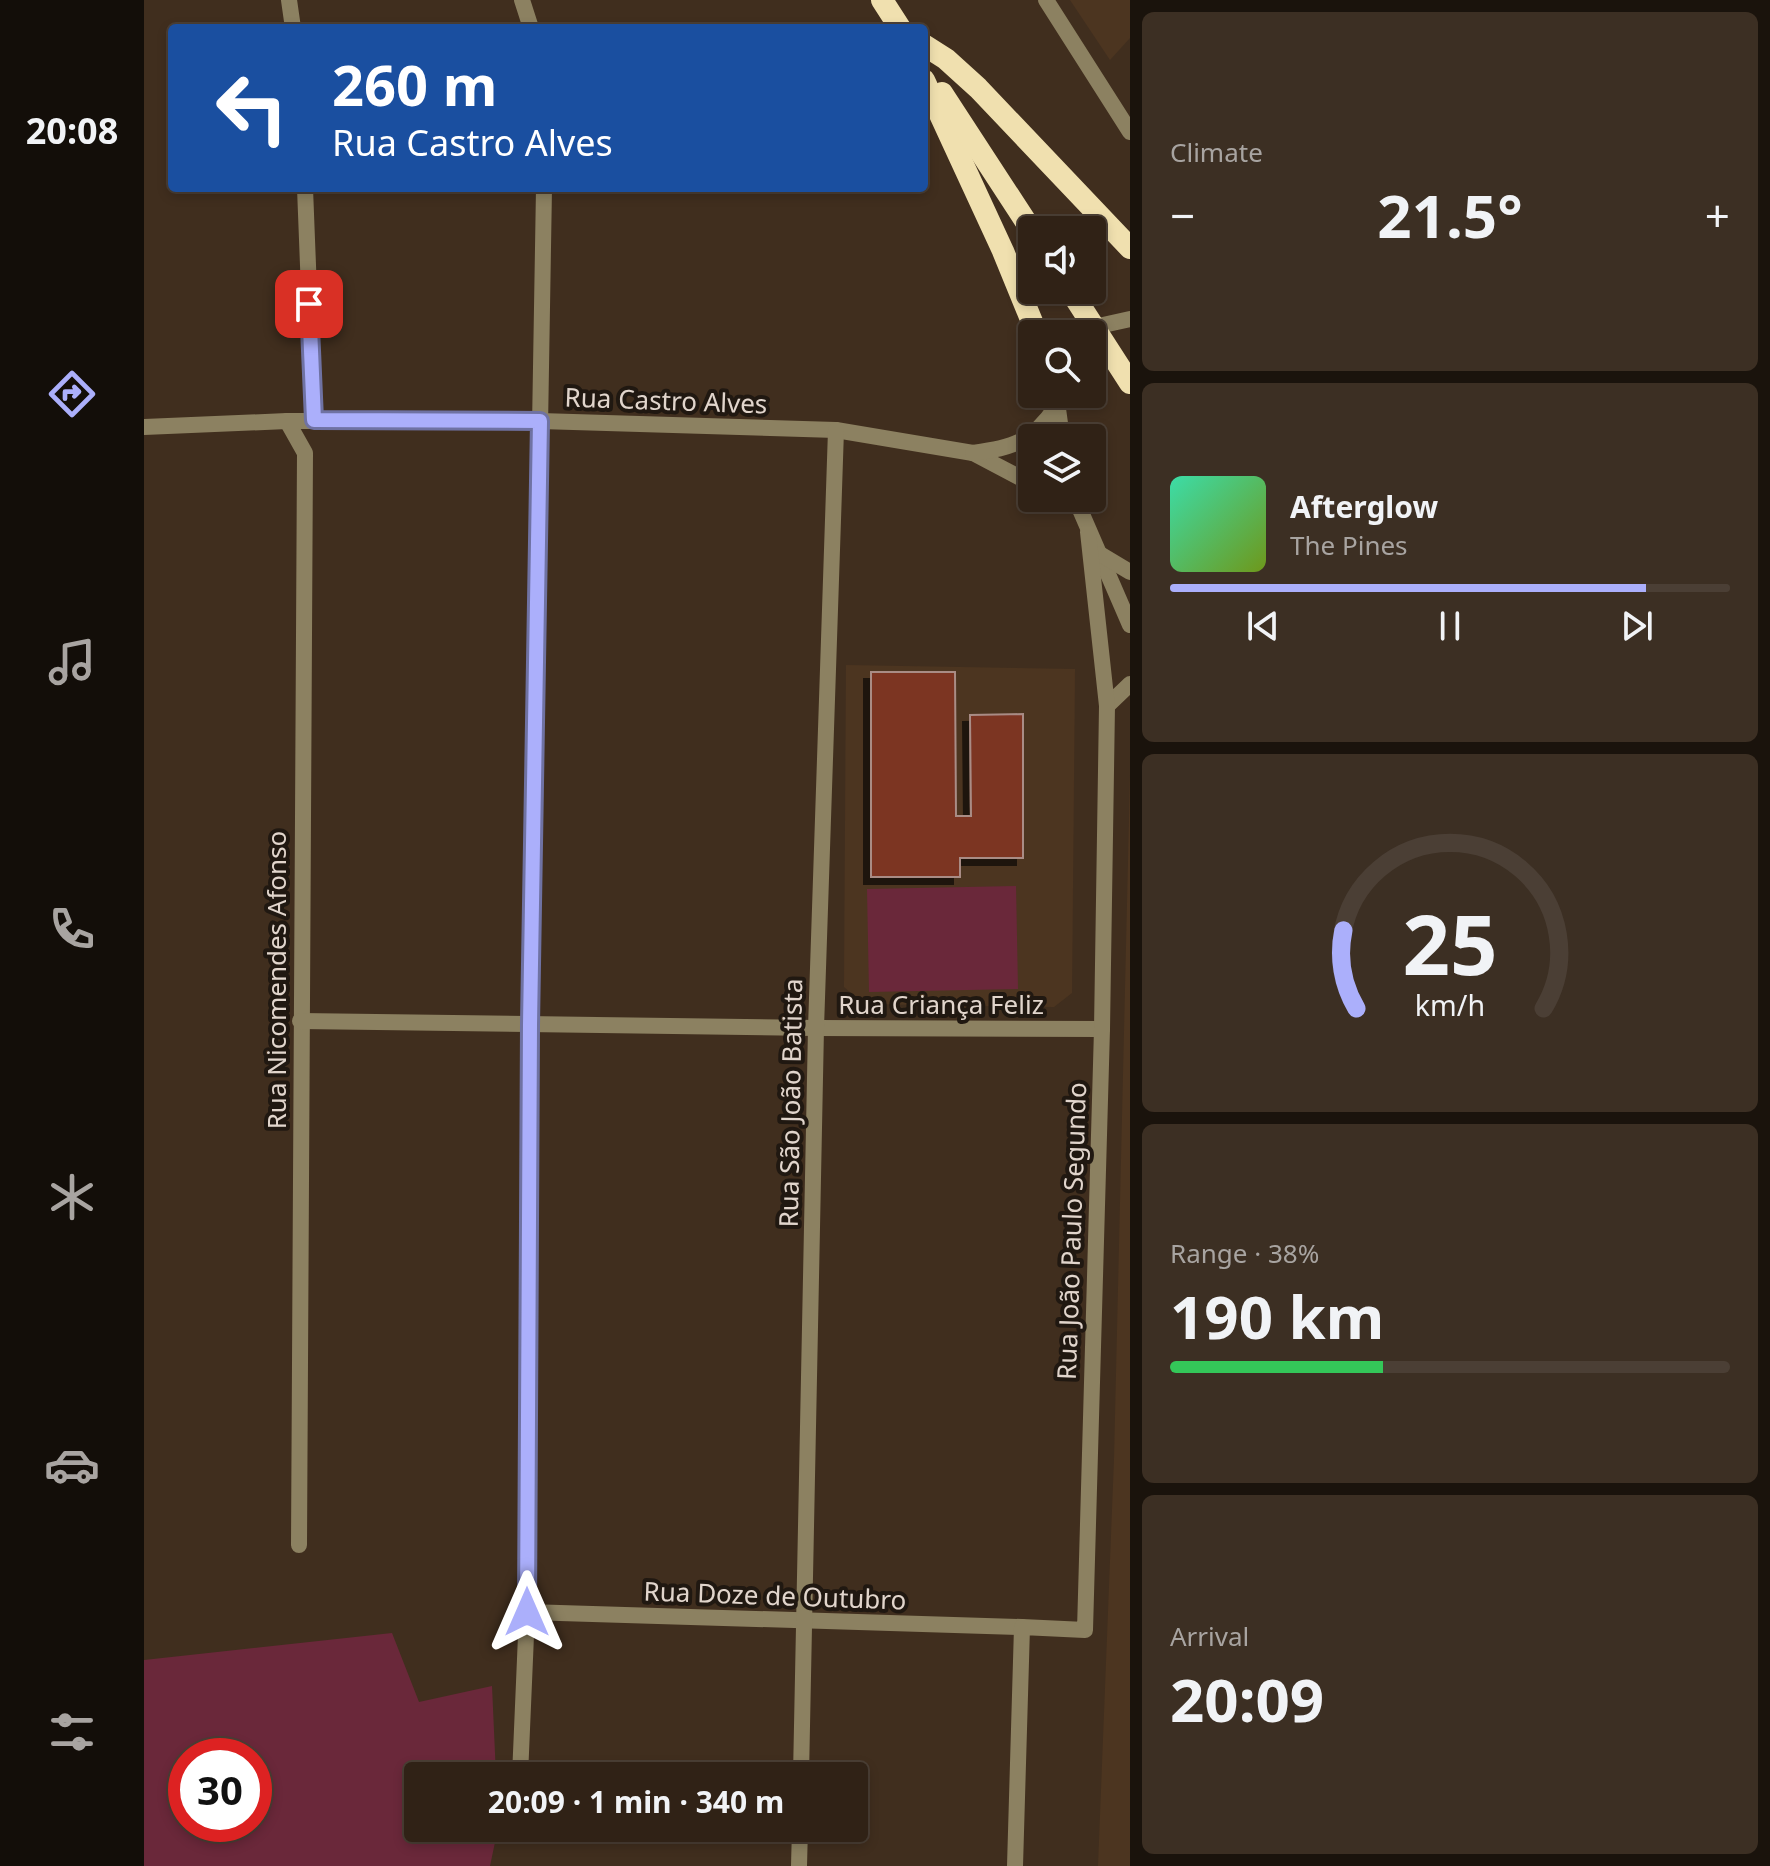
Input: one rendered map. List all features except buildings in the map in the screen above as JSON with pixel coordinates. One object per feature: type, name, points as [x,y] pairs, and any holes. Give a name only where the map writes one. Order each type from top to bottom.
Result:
[{"type":"highway","points":[[882,0],[897,24]]},
{"type":"highway","points":[[928,48],[946,59],[978,88],[1130,248]]},
{"type":"highway","points":[[928,71],[1022,216]]},
{"type":"highway","points":[[928,89],[1031,320]]},
{"type":"highway","points":[[1106,351],[1130,383]]},
{"type":"street","points":[[289,0],[292,24]]},
{"type":"street","points":[[522,0],[530,24]]},
{"type":"street","points":[[1046,0],[1130,132]]},
{"type":"street","points":[[305,192],[314,420]]},
{"type":"street","points":[[521,1762],[527,1612],[530,1025],[544,192]]},
{"type":"street","points":[[1106,326],[1130,319]]},
{"type":"street","points":[[973,453],[1009,448],[1027,440],[1045,423],[1052,408]]},
{"type":"street","name":"Rua Castro Alves","points":[[144,427],[314,420],[540,421],[836,430],[973,453],[1018,477]]},
{"type":"street","name":"Rua Nicomendes Afonso","points":[[287,421],[305,453],[299,1545]]},
{"type":"street","name":"Rua São João Batista","points":[[801,1762],[816,1028],[836,430]]},
{"type":"street","points":[[1080,512],[1130,625]]},
{"type":"street","name":"Rua João Paulo Segundo","points":[[1022,1627],[1085,1630],[1102,1029],[1107,706],[1088,532]]},
{"type":"street","points":[[1100,554],[1130,572]]},
{"type":"street","points":[[1107,706],[1130,684]]},
{"type":"street","name":"Rua Criança Feliz","points":[[300,1021],[1102,1029]]},
{"type":"street","name":"Rua Doze de Outubro","points":[[527,1612],[1022,1627]]},
{"type":"street","points":[[1015,1866],[1022,1627]]},
{"type":"street","points":[[799,1866],[800,1842]]},
{"type":"shaded area","points":[[1070,0],[1130,0],[1130,38],[1110,60]]},
{"type":"shaded area","points":[[846,665],[1075,669],[1072,993],[1054,1007],[864,1004],[844,987]]},
{"type":"shaded area","points":[[1130,775],[1130,1866],[1098,1866],[1114,1459]]},
{"type":"shaded area","points":[[1016,886],[1018,989],[869,992],[867,889]]},
{"type":"shaded area","points":[[392,1633],[419,1702],[492,1686],[495,1762],[404,1762],[404,1842],[495,1842],[490,1866],[144,1866],[144,1660]]},
{"type":"route","points":[[309,304],[314,420],[540,421],[530,1025],[527,1612]]}]
